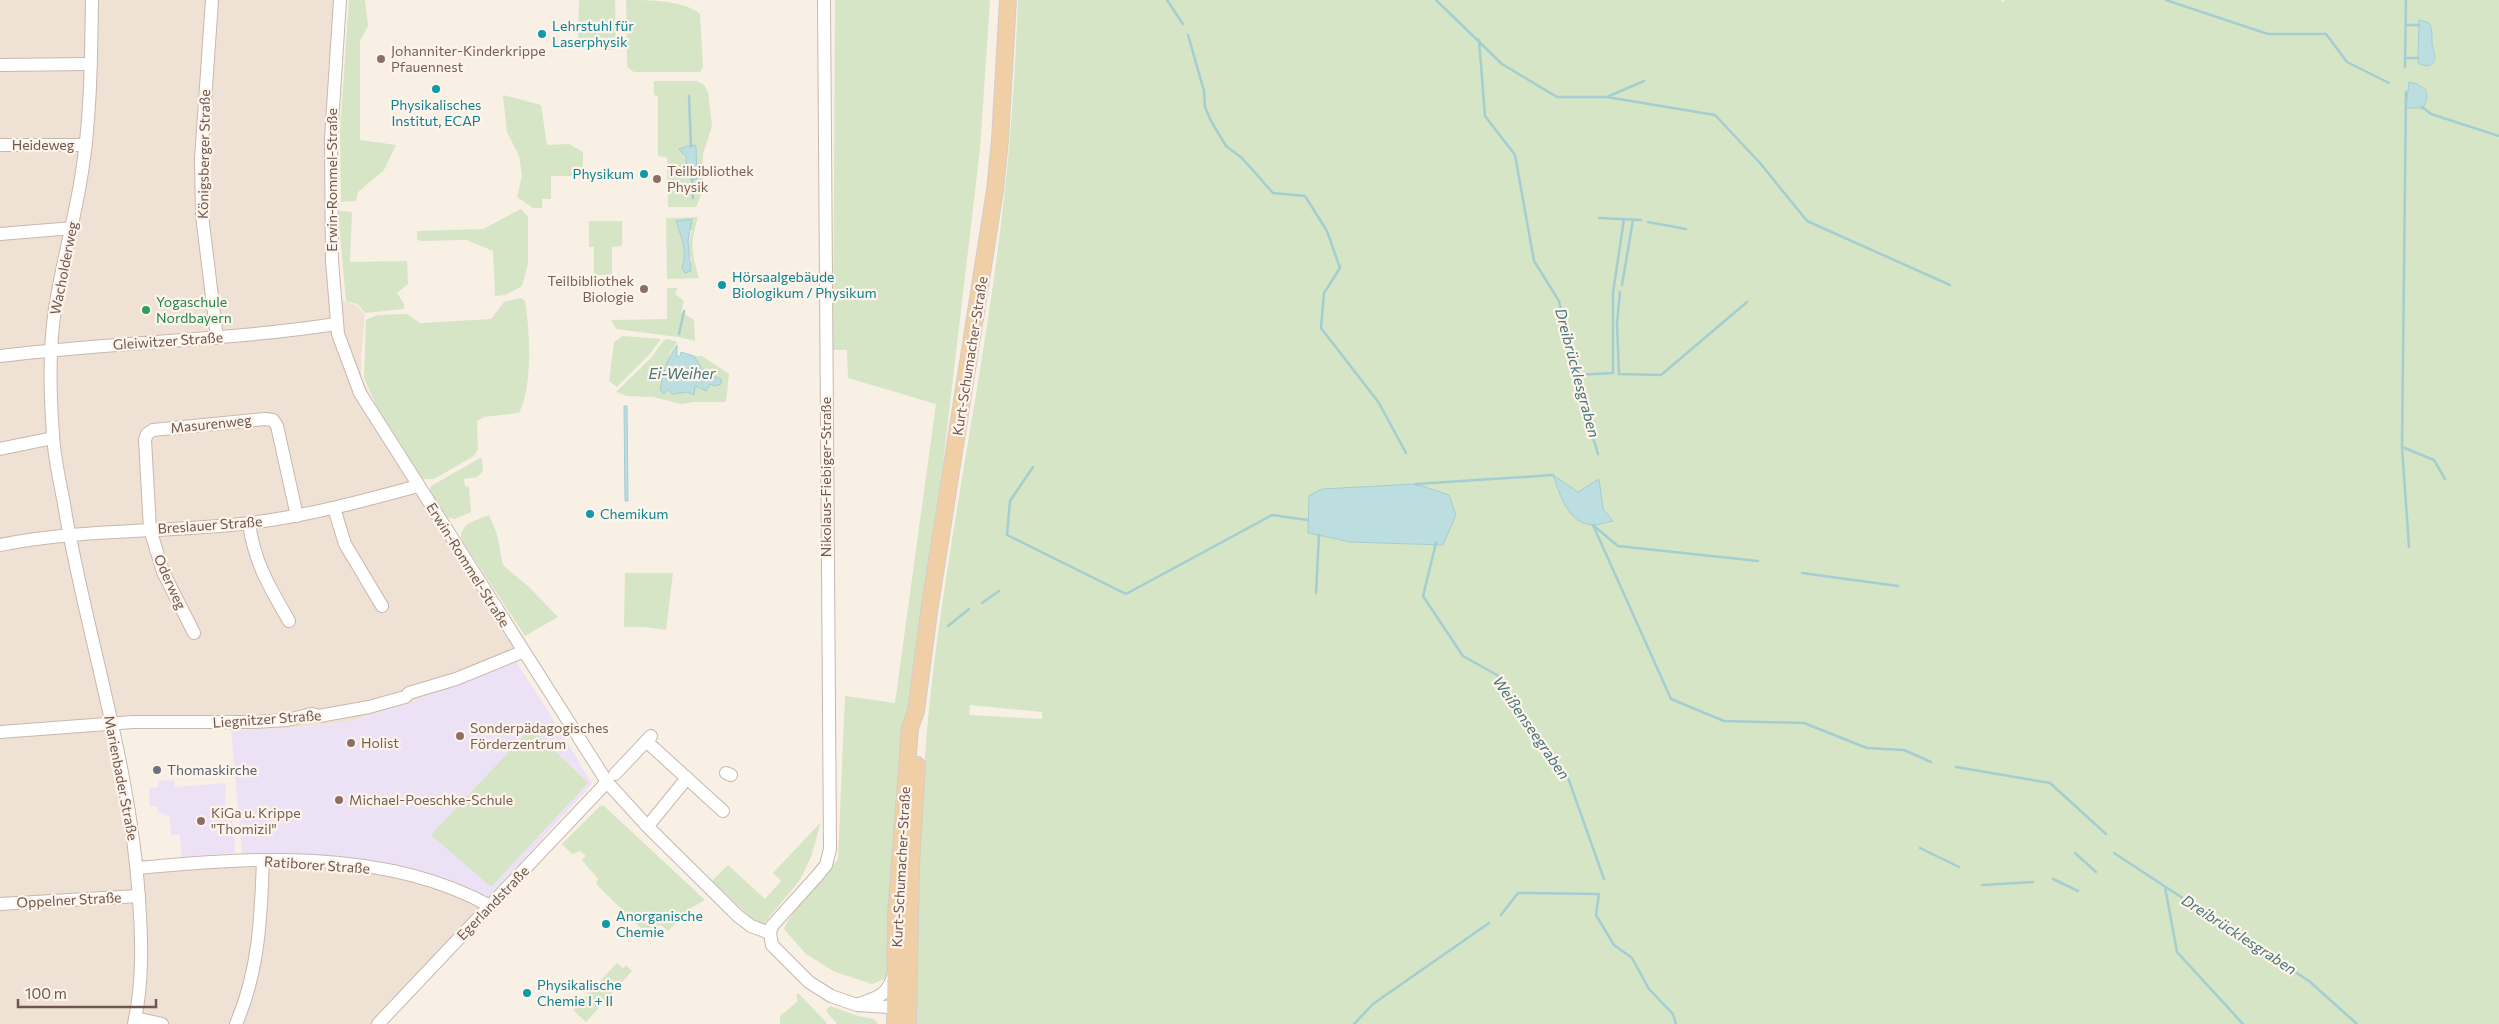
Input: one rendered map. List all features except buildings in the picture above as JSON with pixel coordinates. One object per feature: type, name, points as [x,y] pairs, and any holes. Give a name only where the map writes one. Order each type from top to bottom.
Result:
[{"type":"main road","name":"Kurt-Schumacher-Straße","points":[[902,1016],[896,962],[903,803],[910,728],[916,711],[995,190],[1000,140],[1008,0]]},
{"type":"main road","name":"Kurt-Schumacher-Straße","points":[[902,1016],[920,726],[916,711]]},
{"type":"street","name":"Wacholderweg","points":[[70,534],[53,438],[54,313],[73,228],[86,145],[91,64],[92,0]]},
{"type":"street","name":"Königsberger Straße","points":[[212,0],[201,159],[202,215],[217,338]]},
{"type":"street","name":"Erwin-Rommel-Straße","points":[[340,0],[331,140],[332,260],[336,324],[342,348],[360,394],[522,652],[614,774],[647,826],[738,916],[751,926],[770,933]]},
{"type":"street","name":"Nikolaus-Fiebiger-Straße","points":[[770,933],[776,919],[822,870],[830,850],[824,0]]},
{"type":"street","points":[[0,65],[91,64]]},
{"type":"street","name":"Heideweg","points":[[0,145],[86,145]]},
{"type":"street","points":[[0,234],[73,228]]},
{"type":"street","name":"Gleiwitzer Straße","points":[[0,356],[53,349],[217,338],[336,324]]},
{"type":"street","name":"Masurenweg","points":[[150,529],[145,440],[147,434],[153,430],[265,419],[273,420],[277,426],[297,516]]},
{"type":"street","points":[[0,449],[53,438]]},
{"type":"street","name":"Breslauer Straße","points":[[0,544],[70,534],[249,523],[334,508],[418,486]]},
{"type":"street","points":[[334,508],[345,544],[382,606]]},
{"type":"street","points":[[249,523],[252,547],[257,561],[289,621]]},
{"type":"street","name":"Oderweg","points":[[150,529],[164,572],[194,633]]},
{"type":"street","name":"Marienbader Straße","points":[[70,534],[92,644],[120,761],[137,868],[141,947],[134,1021]]},
{"type":"street","name":"Liegnitzer Straße","points":[[0,732],[111,724],[254,722],[340,712],[405,697],[409,693],[456,679],[522,652]]},
{"type":"street","name":"Egerlandstraße","points":[[378,1024],[649,738],[685,773]]},
{"type":"street","points":[[652,821],[685,773],[699,785],[721,811]]},
{"type":"street","points":[[236,1024],[248,997],[257,955],[264,860]]},
{"type":"street","name":"Ratiborer Straße","points":[[137,868],[200,862],[264,860],[323,863],[396,871],[456,888],[490,906]]},
{"type":"street","name":"Oppelner Straße","points":[[0,904],[139,896]]},
{"type":"street","points":[[770,933],[772,945],[777,952],[809,982],[831,996],[857,1005],[902,1016]]},
{"type":"street","points":[[857,1005],[880,997],[890,986],[896,962]]},
{"type":"street","points":[[134,1021],[162,1024]]},
{"type":"shaded area","points":[[0,0],[347,0],[343,33],[337,134],[336,252],[341,300],[356,305],[365,315],[361,376],[375,405],[447,524],[524,639],[522,652],[515,660],[406,704],[352,721],[290,728],[231,730],[158,726],[118,727],[141,857],[147,861],[260,853],[301,855],[487,899],[477,929],[387,1024],[0,1024]]},
{"type":"shaded area","name":"Michael-Poeschke-Schule","points":[[515,660],[561,731],[592,784],[487,899],[301,855],[242,854],[231,730],[290,728],[352,721],[406,704]]},
{"type":"shaded area","name":"KiGa u. Krippe \"Thomizil\"","points":[[174,780],[175,787],[226,783],[225,807],[234,825],[235,853],[182,857],[180,835],[171,835],[170,817],[158,812],[157,806],[150,806],[149,788],[158,787],[158,781]]},
{"type":"green space","points":[[349,0],[365,0],[368,26],[360,41],[360,140],[396,145],[384,170],[358,192],[356,201],[341,202],[340,131]]},
{"type":"green space","points":[[579,0],[615,0],[616,47],[612,50],[603,50],[603,43],[578,43]]},
{"type":"green space","points":[[626,0],[676,3],[693,9],[700,14],[703,67],[700,72],[634,72],[627,67]]},
{"type":"green space","points":[[835,0],[990,0],[980,149],[943,463],[907,713],[889,915],[887,978],[872,984],[835,972],[806,954],[784,929],[795,910],[838,859],[845,696],[895,703],[936,404],[848,378],[847,350],[833,350]]},
{"type":"green space","points":[[1018,0],[2001,0],[2001,2],[2006,0],[2499,0],[2499,1024],[915,1024],[918,871],[928,719],[943,597],[983,354],[1004,203],[1014,87]],"holes":[[[2419,20],[2432,34],[2432,46],[2435,51],[2418,61]],[[1553,476],[1578,493],[1598,480],[1603,509],[1612,521]],[[1309,496],[1443,545],[1351,542]],[[970,705],[1042,712],[1042,719],[969,715]]]},
{"type":"green space","points":[[654,81],[697,81],[704,85],[708,92],[712,126],[703,154],[702,193],[696,207],[668,207],[667,157],[658,156],[658,96],[654,95]],"holes":[[[696,146],[697,179],[680,149]]]},
{"type":"green space","points":[[503,95],[541,105],[547,145],[569,144],[583,152],[583,168],[572,169],[572,176],[551,176],[551,199],[542,199],[542,208],[533,208],[517,197],[522,176],[519,156],[507,132]]},
{"type":"green space","points":[[521,209],[528,217],[528,264],[522,286],[505,295],[495,296],[493,251],[467,240],[421,241],[417,239],[417,231],[483,229]]},
{"type":"green space","points":[[341,211],[352,212],[350,262],[407,261],[408,284],[397,293],[404,304],[404,309],[365,313],[357,304],[346,301],[338,213]]},
{"type":"green space","points":[[698,217],[692,248],[699,278],[667,279],[666,218]],"holes":[[[676,221],[692,231],[689,242],[692,260],[682,268],[686,255]]]},
{"type":"green space","points":[[589,221],[622,221],[622,246],[612,247],[612,275],[594,275],[594,247],[589,247]]},
{"type":"green space","points":[[667,288],[678,288],[675,294],[684,301],[681,312],[694,320],[695,341],[616,329],[611,320],[667,319]]},
{"type":"green space","points":[[521,298],[525,301],[527,313],[529,358],[527,388],[519,413],[484,417],[477,421],[478,449],[474,456],[434,479],[423,479],[376,405],[364,378],[366,320],[377,315],[407,314],[420,323],[491,319],[504,302]]},
{"type":"green space","points":[[623,336],[661,339],[649,355],[617,387],[609,381],[614,342]]},
{"type":"green space","points":[[668,339],[677,342],[670,353],[664,393],[667,389],[693,388],[695,386],[701,390],[712,376],[705,373],[694,356],[702,356],[729,374],[726,402],[681,404],[653,397],[627,396],[616,392],[651,358],[664,340]]},
{"type":"green space","points":[[480,458],[482,459],[483,471],[477,477],[464,479],[465,486],[469,487],[471,512],[455,519],[448,518],[430,491],[431,486]]},
{"type":"green space","points":[[489,515],[497,534],[503,565],[530,588],[558,617],[525,636],[461,539],[461,534],[466,526]]},
{"type":"green space","points":[[625,573],[673,573],[666,630],[624,627]]},
{"type":"green space","points":[[531,728],[588,783],[491,887],[431,835]]},
{"type":"green space","points":[[600,806],[604,806],[705,900],[691,908],[668,931],[661,925],[646,933],[596,884],[598,879],[582,860],[586,856],[580,851],[572,854],[562,844]]},
{"type":"green space","points":[[821,822],[811,857],[800,880],[761,927],[712,881],[728,865],[765,899],[781,881],[773,873]]},
{"type":"green space","points":[[617,963],[623,968],[626,965],[632,971],[586,1022],[573,1010]]},
{"type":"green space","points":[[798,993],[826,1024],[780,1024],[780,1016],[798,1001],[796,995]]},
{"type":"green space","points":[[830,1006],[858,1016],[874,1019],[878,1024],[837,1024],[826,1011]]},
{"type":"water","points":[[2419,20],[2429,23],[2431,30],[2435,58],[2432,64],[2428,66],[2419,64],[2418,61]]},
{"type":"water","points":[[2409,82],[2417,84],[2426,90],[2427,99],[2423,108],[2406,108]]},
{"type":"water","points":[[691,145],[696,146],[697,179],[692,180],[687,174],[686,157],[679,149]]},
{"type":"water","points":[[692,219],[688,242],[691,271],[685,273],[682,268],[684,262],[683,244],[676,221]]},
{"type":"water","name":"Ei-Weiher","points":[[677,345],[677,357],[680,356],[681,352],[694,356],[705,373],[721,379],[721,384],[715,386],[710,384],[706,391],[695,386],[694,395],[687,392],[672,394],[667,389],[664,394],[660,390],[663,378],[668,361]]},
{"type":"water","points":[[624,406],[627,406],[628,501],[625,501]]},
{"type":"water","points":[[1553,475],[1578,492],[1599,479],[1603,509],[1613,521],[1593,525],[1577,520],[1566,507]]},
{"type":"water","points":[[1416,484],[1449,495],[1456,515],[1443,545],[1351,542],[1308,533],[1309,496],[1322,489]]},
{"type":"waterway","name":"Weißenseegraben","points":[[1167,0],[1183,24]]},
{"type":"waterway","points":[[1436,0],[1502,64],[1557,97],[1607,97],[1644,81]]},
{"type":"waterway","points":[[2166,0],[2268,34],[2326,34],[2347,62],[2389,83]]},
{"type":"waterway","points":[[2405,67],[2406,0]]},
{"type":"waterway","points":[[2406,25],[2419,25]]},
{"type":"waterway","name":"Weißenseegraben","points":[[1188,35],[1204,91],[1205,107],[1226,146],[1242,158],[1273,193],[1305,196],[1327,231],[1340,268],[1324,293],[1321,328],[1379,403],[1406,453]]},
{"type":"waterway","name":"Dreibrücklesgraben","points":[[1479,40],[1485,116],[1515,155],[1534,261],[1559,301],[1574,375],[1598,454]]},
{"type":"waterway","points":[[2406,58],[2418,58]]},
{"type":"waterway","points":[[2406,92],[2402,447],[2409,547]]},
{"type":"waterway","points":[[689,96],[691,147]]},
{"type":"waterway","points":[[1607,97],[1715,115],[1760,163],[1807,221],[1950,285]]},
{"type":"waterway","points":[[2422,107],[2431,114],[2499,136]]},
{"type":"waterway","points":[[692,177],[693,198]]},
{"type":"waterway","points":[[1599,218],[1641,220]]},
{"type":"waterway","points":[[1575,375],[1613,373],[1613,293],[1624,219]]},
{"type":"waterway","points":[[1622,285],[1633,220]]},
{"type":"waterway","points":[[1648,222],[1686,229]]},
{"type":"waterway","points":[[1620,292],[1617,323],[1619,374],[1661,375],[1747,302]]},
{"type":"waterway","points":[[679,334],[684,311]]},
{"type":"waterway","points":[[2402,447],[2434,460],[2445,479]]},
{"type":"waterway","points":[[1033,467],[1010,501],[1007,535],[1126,594],[1272,515],[1308,520]]},
{"type":"waterway","points":[[1417,485],[1553,475]]},
{"type":"waterway","name":"Dreibrücklesgraben","points":[[1593,525],[1671,699],[1724,721],[1804,723],[1867,748],[1904,750],[1931,762]]},
{"type":"waterway","points":[[1594,526],[1618,546],[1758,561]]},
{"type":"waterway","points":[[1316,593],[1319,535]]},
{"type":"waterway","name":"Weißenseegraben","points":[[1436,543],[1423,596],[1463,656],[1497,675],[1567,775],[1604,879]]},
{"type":"waterway","points":[[1802,573],[1898,586]]},
{"type":"waterway","points":[[982,603],[999,591]]},
{"type":"waterway","points":[[948,626],[969,609]]},
{"type":"waterway","name":"Dreibrücklesgraben","points":[[1956,767],[2050,783],[2106,834]]},
{"type":"waterway","points":[[1920,848],[1959,867]]},
{"type":"waterway","points":[[2075,853],[2096,872]]},
{"type":"waterway","name":"Dreibrücklesgraben","points":[[2114,853],[2309,981],[2357,1024]]},
{"type":"waterway","points":[[2053,879],[2078,891]]},
{"type":"waterway","points":[[1982,885],[2033,882]]},
{"type":"waterway","points":[[2165,887],[2177,952],[2243,1024]]},
{"type":"waterway","name":"Weißenseegraben","points":[[1501,915],[1518,893],[1599,894],[1596,915],[1614,945],[1632,958],[1649,989],[1673,1014],[1676,1024]]},
{"type":"waterway","points":[[1354,1024],[1373,1004],[1489,923]]},
{"type":"place","name":"Lehrstuhl für Laserphysik","points":[[542,34]]},
{"type":"place","name":"Johanniter-Kinderkrippe Pfauennest","points":[[381,59]]},
{"type":"place","name":"Physikalisches Institut, ECAP","points":[[436,89]]},
{"type":"place","name":"Physikum","points":[[644,174]]},
{"type":"place","name":"Teilbibliothek Physik","points":[[657,179]]},
{"type":"place","name":"Hörsaalgebäude Biologikum / Physikum","points":[[722,285]]},
{"type":"place","name":"Teilbibliothek Biologie","points":[[644,289]]},
{"type":"place","name":"Yogaschule Nordbayern","points":[[146,310]]},
{"type":"place","name":"Chemikum","points":[[590,514]]},
{"type":"place","name":"Sonderpädagogisches Förderzentrum","points":[[460,736]]},
{"type":"place","name":"Holist","points":[[351,743]]},
{"type":"place","name":"Thomaskirche","points":[[157,770]]},
{"type":"place","name":"Michael-Poeschke-Schule","points":[[339,800]]},
{"type":"place","name":"KiGa u. Krippe \"Thomizil\"","points":[[201,821]]},
{"type":"place","name":"Anorganische Chemie","points":[[606,924]]},
{"type":"place","name":"Physikalische Chemie I + II","points":[[527,993]]}]
